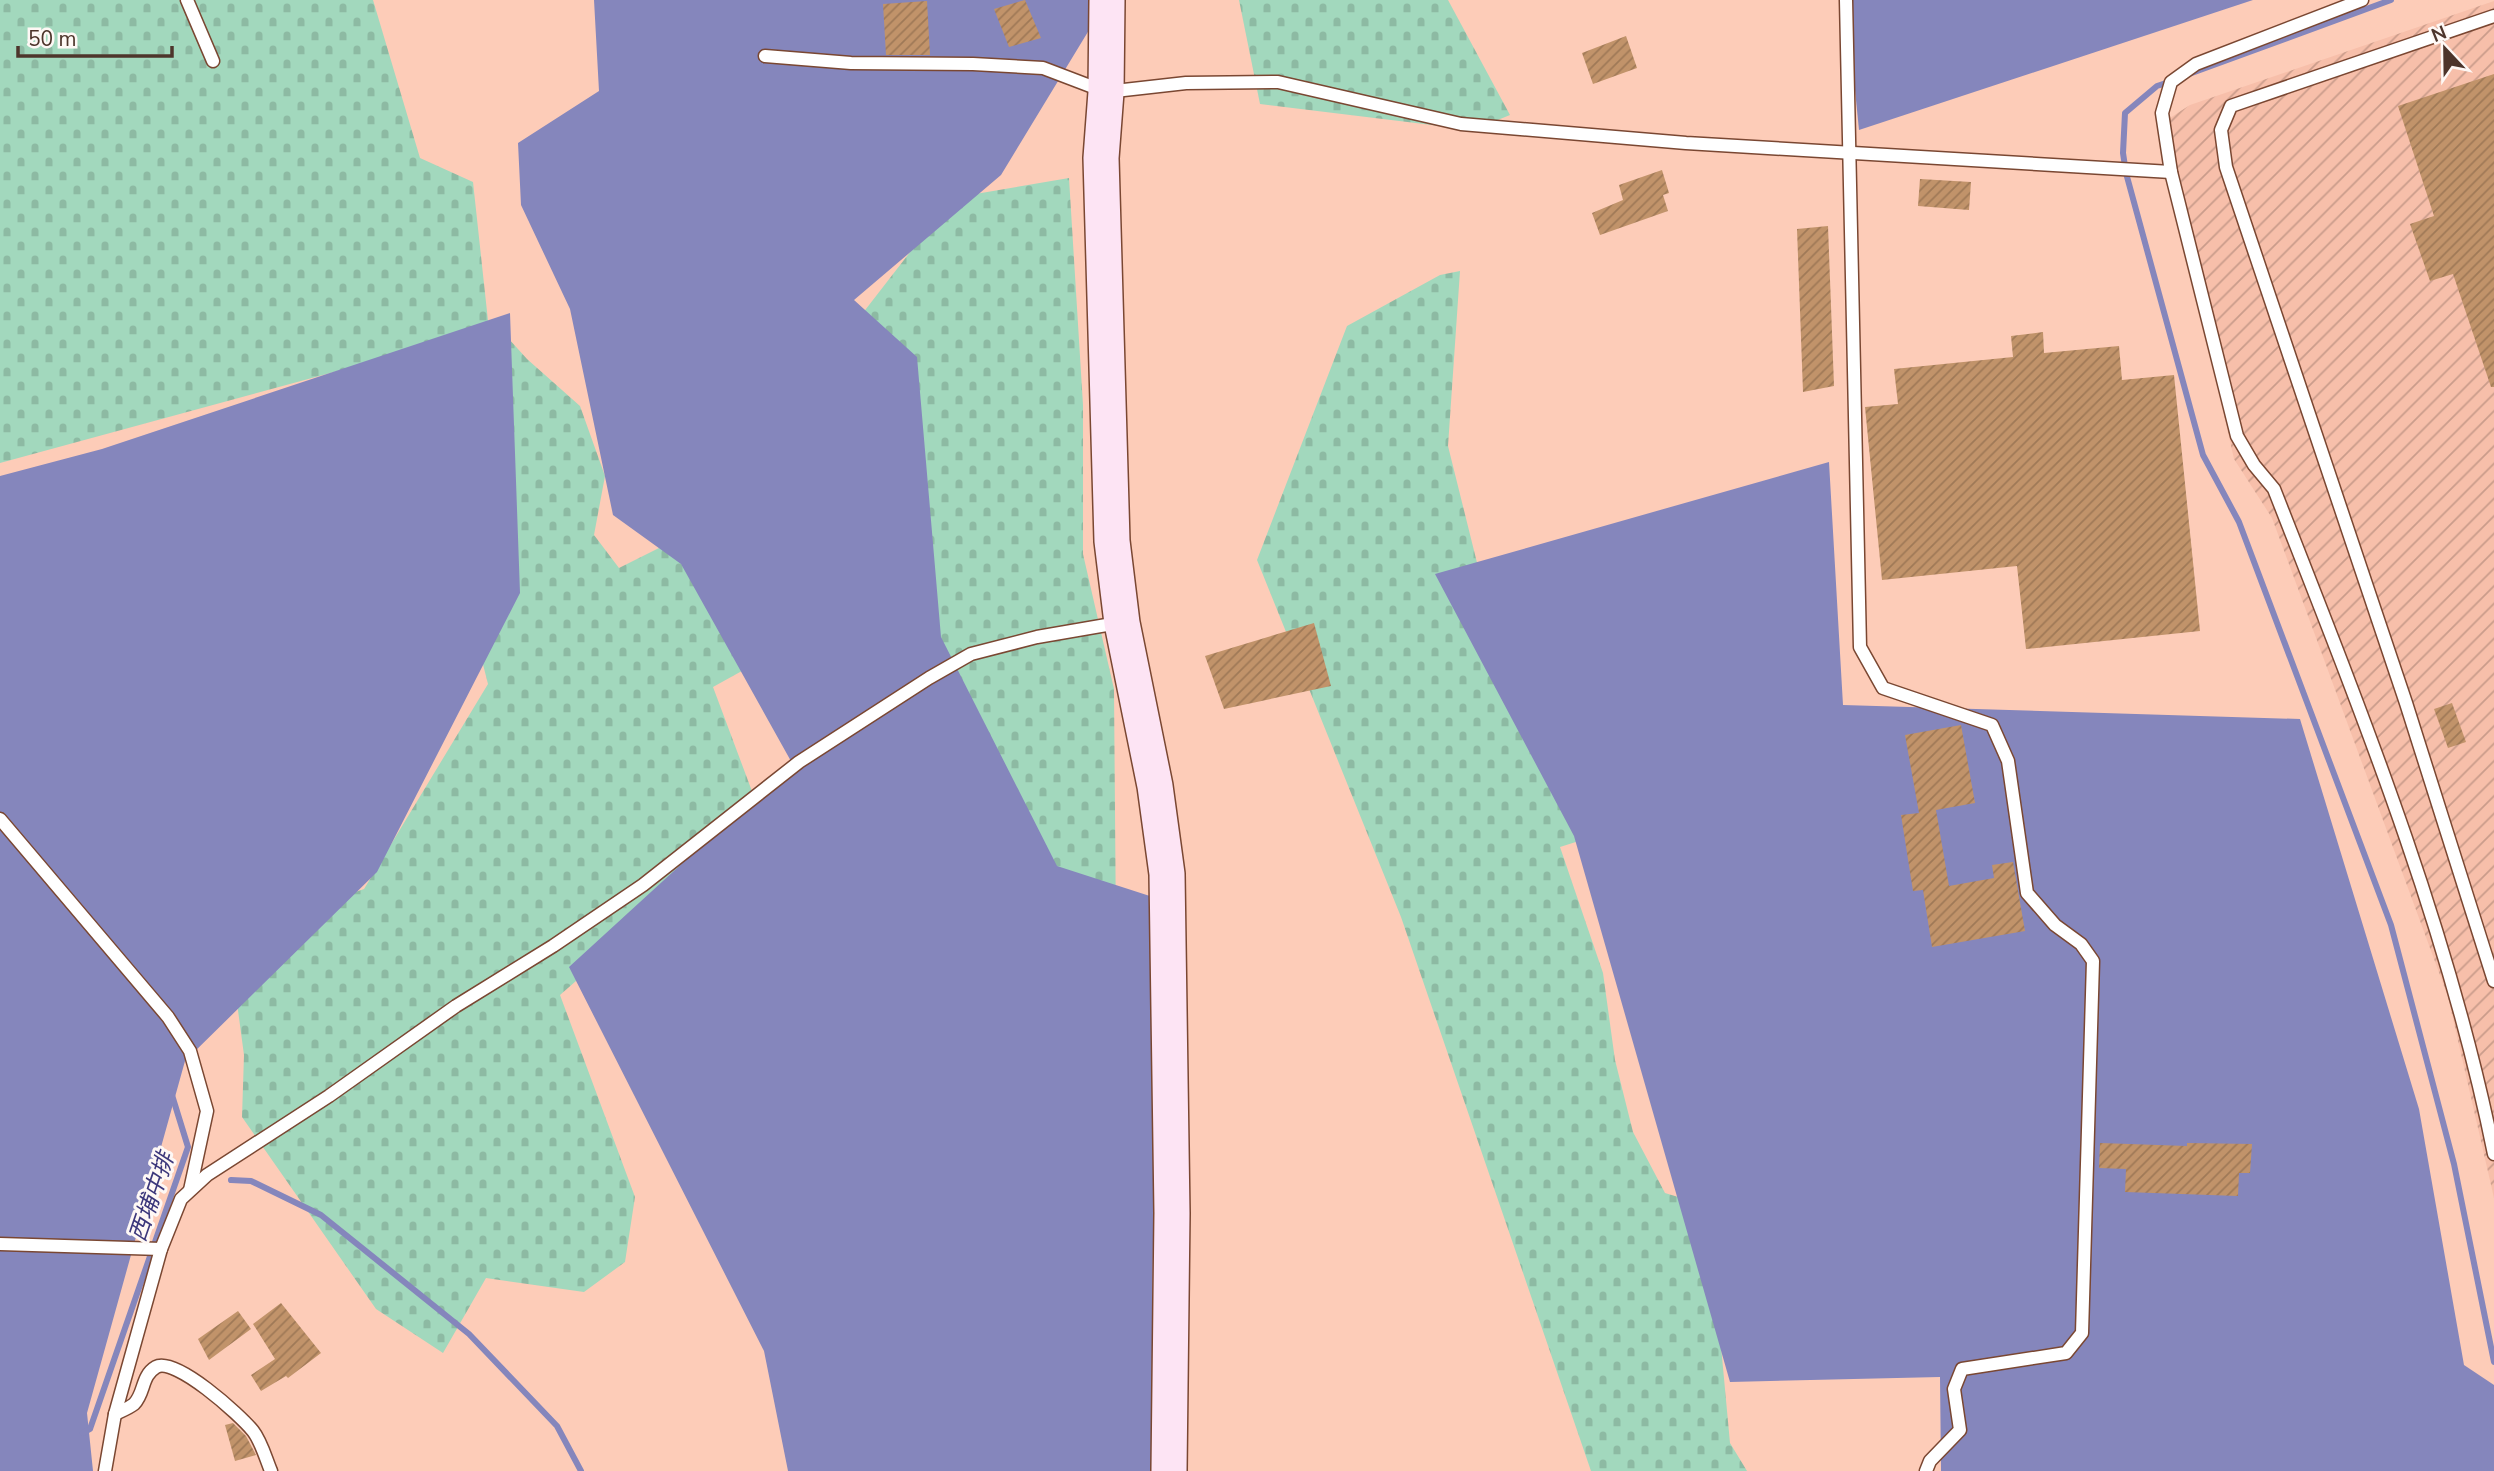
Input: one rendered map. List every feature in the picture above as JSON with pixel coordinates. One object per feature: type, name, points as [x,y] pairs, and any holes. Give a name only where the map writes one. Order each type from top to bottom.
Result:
[{"type":"street","points":[[1107,0],[1106,92],[1101,158],[1112,541],[1122,623],[1155,786],[1167,874],[1172,1213],[1169,1471]]},
{"type":"lane","points":[[187,0],[213,61]]},
{"type":"lane","points":[[1846,0],[1860,647],[1883,688],[1992,726],[2008,761],[2027,893],[2055,925],[2081,944],[2093,961],[2082,1333],[2066,1353],[1962,1368],[1954,1389],[1960,1430],[1930,1461],[1926,1471]]},
{"type":"lane","points":[[2362,0],[2196,64],[2171,82],[2162,113],[2171,172],[2237,436],[2274,489],[2371,737],[2451,977],[2494,1154]]},
{"type":"lane","points":[[2494,16],[2231,106],[2221,130],[2226,167],[2406,703],[2494,981]]},
{"type":"lane","points":[[765,56],[850,63],[973,64],[1043,68],[1106,92],[1186,83],[1278,82],[1461,124],[1686,143],[2171,172]]},
{"type":"lane","points":[[105,1471],[115,1414],[161,1249],[181,1199],[206,1175],[329,1096],[456,1006],[553,946],[643,885],[799,762],[929,678],[971,654],[1037,637],[1122,623]]},
{"type":"lane","points":[[0,819],[168,1017],[190,1051],[207,1111],[190,1191]]},
{"type":"lane","points":[[0,1244],[161,1249]]},
{"type":"lane","points":[[115,1414],[132,1405],[139,1397],[144,1379],[157,1367],[169,1364],[195,1379],[254,1432],[271,1471]]},
{"type":"shaded area","points":[[2494,1],[2494,1198],[2448,997],[2272,518],[2234,459],[2159,125],[2190,105]]},
{"type":"green space","points":[[0,0],[373,0],[420,158],[473,182],[489,330],[497,326],[527,359],[580,406],[605,476],[594,535],[619,568],[845,455],[852,327],[952,198],[1069,178],[1083,405],[1083,554],[1114,689],[1116,932],[1002,839],[857,607],[713,687],[762,818],[560,995],[635,1197],[625,1262],[584,1292],[486,1278],[443,1353],[376,1309],[242,1117],[244,1055],[228,936],[364,889],[488,684],[433,468],[426,347],[0,463]]},
{"type":"green space","points":[[1239,0],[1448,0],[1510,115],[1473,130],[1260,104]]},
{"type":"green space","points":[[1460,271],[1448,446],[1493,627],[1620,828],[1560,847],[1603,973],[1615,1060],[1633,1132],[1665,1193],[1708,1206],[1730,1443],[1747,1471],[1591,1471],[1401,917],[1257,560],[1347,326],[1440,275]]},
{"type":"water","points":[[594,0],[1100,0],[1100,12],[1001,175],[854,300],[917,357],[941,637],[1057,866],[1156,898],[1151,1471],[788,1471],[764,1351],[569,967],[792,763],[681,564],[613,515],[570,309],[521,205],[518,143],[599,91]]},
{"type":"water","points":[[1846,0],[2253,0],[1859,130]]},
{"type":"water","points":[[510,313],[520,593],[377,872],[185,1061],[87,1413],[93,1471],[0,1471],[0,476],[102,449]]},
{"type":"water","points":[[1829,462],[1843,705],[2300,719],[2419,1109],[2464,1365],[2494,1385],[2494,1471],[1941,1471],[1940,1377],[1730,1382],[1574,836],[1435,574]]},
{"type":"building","points":[[1025,0],[1041,38],[1009,47],[994,9]]},
{"type":"building","points":[[927,1],[930,55],[886,55],[883,4]]},
{"type":"building","points":[[1626,36],[1637,68],[1593,84],[1582,53]]},
{"type":"building","points":[[2494,74],[2494,387],[2491,387],[2453,274],[2430,281],[2410,224],[2434,216],[2398,106]]},
{"type":"building","points":[[1662,170],[1669,193],[1663,195],[1668,211],[1600,235],[1592,213],[1623,200],[1619,185]]},
{"type":"building","points":[[1920,179],[1971,182],[1969,210],[1918,206]]},
{"type":"building","points":[[1828,226],[1834,386],[1803,392],[1797,229]]},
{"type":"building","points":[[2043,332],[2044,353],[2119,346],[2122,380],[2174,375],[2200,631],[2026,649],[2017,566],[1882,580],[1865,407],[1898,404],[1894,369],[2013,357],[2011,336]]},
{"type":"building","points":[[1314,623],[1331,686],[1224,709],[1205,656]]},
{"type":"building","points":[[2452,703],[2466,742],[2448,748],[2434,709]]},
{"type":"building","points":[[1961,725],[1975,803],[1936,810],[1949,886],[1994,878],[1992,865],[2013,862],[2025,931],[1932,947],[1923,890],[1913,891],[1901,815],[1919,813],[1905,735]]},
{"type":"building","points":[[2100,1143],[2187,1146],[2187,1143],[2252,1144],[2250,1173],[2239,1173],[2238,1196],[2125,1192],[2126,1169],[2099,1168]]},
{"type":"building","points":[[281,1303],[321,1353],[288,1378],[286,1376],[261,1391],[251,1375],[275,1359],[253,1324]]},
{"type":"building","points":[[238,1311],[251,1329],[209,1360],[198,1339]]},
{"type":"building","points":[[233,1423],[246,1436],[256,1455],[235,1461],[225,1425]]},
{"type":"waterway","points":[[2189,74],[2391,0]]},
{"type":"waterway","points":[[2169,82],[2157,86],[2125,113],[2123,153],[2126,173],[2203,455],[2239,522],[2391,925],[2454,1164],[2494,1362]]},
{"type":"waterway","name":"西埔中排","points":[[83,1433],[90,1429],[188,1147],[171,1092]]},
{"type":"waterway","points":[[231,1180],[251,1181],[321,1215],[469,1334],[557,1426],[581,1471]]}]
